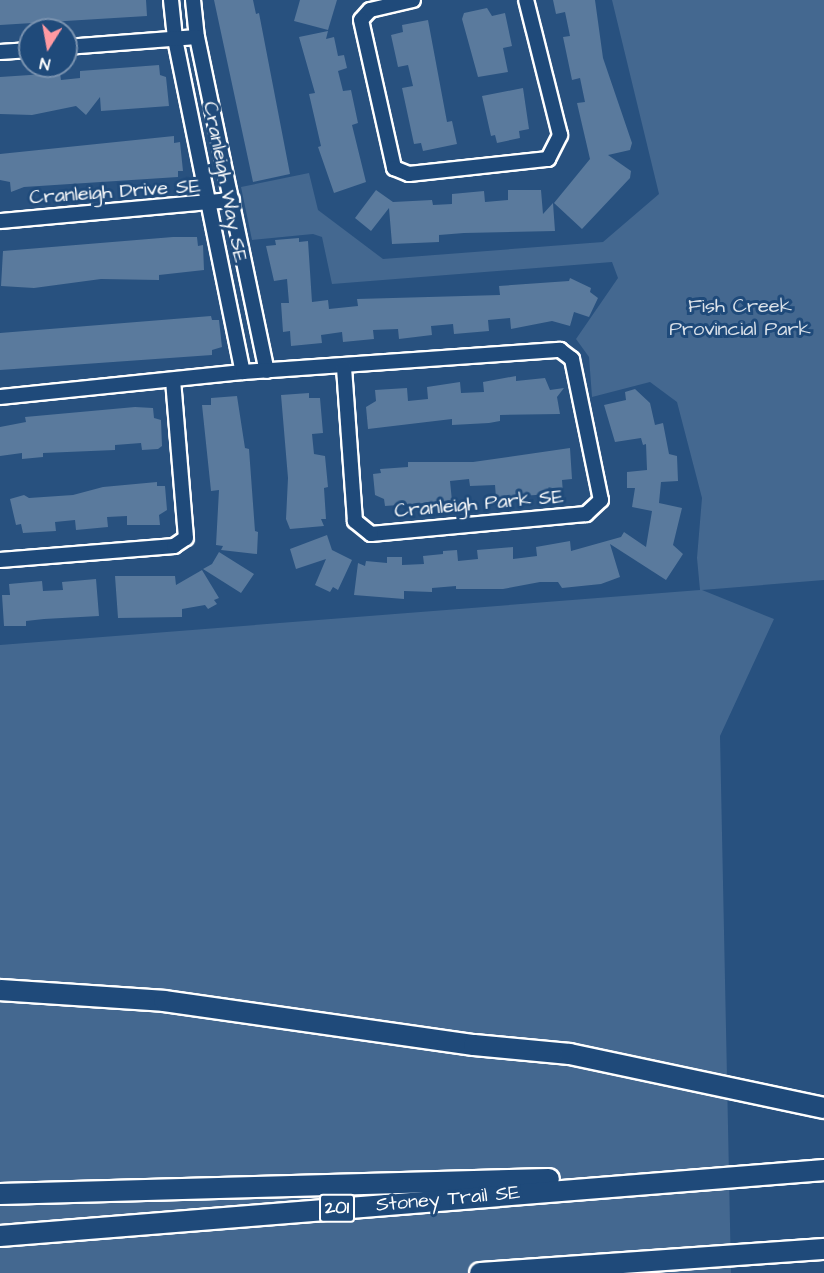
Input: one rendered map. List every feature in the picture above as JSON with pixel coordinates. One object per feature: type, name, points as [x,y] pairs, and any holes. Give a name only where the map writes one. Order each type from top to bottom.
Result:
[{"type":"highway","points":[[0,990],[164,1001],[474,1045],[570,1054],[824,1108]]},
{"type":"highway","name":"Stoney Trail SE","points":[[0,1236],[675,1179],[824,1170]]},
{"type":"highway","points":[[0,1194],[499,1178],[675,1179]]},
{"type":"highway","points":[[480,1273],[824,1250]]},
{"type":"street","name":"Cranleigh Way SE","points":[[171,0],[175,39],[243,372]]},
{"type":"street","name":"Cranleigh Way SE","points":[[193,0],[197,37],[267,371]]},
{"type":"street","points":[[413,0],[370,10],[361,20],[394,168],[409,174],[549,159],[560,135],[526,0]]},
{"type":"street","points":[[78,46],[197,37]]},
{"type":"street","points":[[0,52],[18,51]]},
{"type":"street","name":"Cranleigh Drive SE","points":[[0,221],[210,204],[232,200]]},
{"type":"street","name":"Cranleigh Park SE","points":[[0,397],[243,372],[344,367],[560,350],[572,359],[601,500],[586,514],[371,534],[355,521],[344,367]]},
{"type":"street","points":[[0,560],[174,546],[186,538],[173,381]]},
{"type":"green space","name":"Fish Creek Provincial Park","points":[[612,0],[824,0],[824,580],[702,590],[774,619],[720,736],[731,1273],[0,1273],[0,645],[700,590],[697,558],[702,498],[677,402],[650,382],[592,397],[589,357],[576,339],[618,278],[612,262],[332,284],[322,237],[313,234],[252,240],[241,187],[309,173],[318,210],[383,259],[603,242],[659,194]]},
{"type":"building","points":[[0,0],[146,0],[147,16],[78,20],[78,18],[18,18],[18,24],[0,25]]},
{"type":"building","points":[[214,0],[253,0],[256,14],[259,13],[290,174],[253,182]]},
{"type":"building","points":[[300,0],[337,0],[328,30],[294,21]]},
{"type":"building","points":[[553,0],[595,0],[603,58],[632,143],[630,150],[608,155],[631,171],[630,178],[582,229],[554,203],[590,159],[577,103],[585,102],[580,78],[572,80],[563,37],[570,36],[565,12],[556,14]]},
{"type":"building","points":[[487,8],[492,16],[505,13],[512,46],[503,48],[508,72],[478,77],[462,19],[464,13]]},
{"type":"building","points":[[428,20],[447,122],[452,121],[457,144],[423,151],[421,143],[414,144],[402,88],[413,86],[408,65],[398,67],[391,35],[403,32],[402,25]]},
{"type":"building","points":[[328,31],[326,39],[334,37],[338,56],[344,55],[347,68],[338,71],[343,91],[351,90],[358,123],[352,125],[366,182],[334,193],[318,147],[321,146],[309,94],[315,93],[299,37]]},
{"type":"building","points":[[159,65],[160,75],[166,77],[169,106],[101,111],[100,97],[86,115],[76,106],[32,115],[0,114],[0,77],[18,76],[18,78],[61,78],[61,80],[80,78],[80,71]]},
{"type":"building","points":[[523,88],[529,129],[519,131],[520,138],[497,143],[495,135],[491,136],[482,96]]},
{"type":"building","points":[[174,136],[174,143],[180,142],[183,171],[178,171],[178,177],[24,187],[11,192],[10,182],[0,180],[0,154]]},
{"type":"building","points":[[376,190],[393,202],[432,200],[433,205],[452,204],[452,194],[484,191],[485,202],[508,200],[508,190],[541,190],[543,214],[553,203],[555,231],[464,233],[439,235],[439,242],[392,244],[389,208],[371,231],[355,218]]},
{"type":"building","points":[[197,237],[198,246],[203,245],[204,270],[159,275],[159,280],[101,279],[34,288],[1,286],[3,251]]},
{"type":"building","points":[[299,238],[299,242],[308,241],[312,302],[328,300],[329,309],[358,306],[357,299],[500,295],[499,286],[569,281],[570,278],[591,288],[590,292],[598,298],[589,317],[574,312],[570,326],[552,321],[511,329],[510,318],[488,320],[489,331],[454,334],[453,324],[431,326],[432,335],[399,339],[398,329],[373,330],[374,339],[343,342],[342,332],[321,335],[322,343],[291,346],[290,331],[283,332],[281,303],[289,303],[287,279],[274,281],[266,246],[276,245],[275,240]]},
{"type":"building","points":[[211,316],[212,320],[219,320],[222,347],[212,350],[212,355],[0,370],[0,333]]},
{"type":"building","points":[[516,376],[516,381],[545,378],[550,390],[564,388],[557,397],[560,414],[500,415],[500,421],[489,423],[452,425],[452,419],[368,429],[366,407],[376,401],[375,390],[407,388],[408,401],[428,399],[427,387],[460,382],[461,393],[484,392],[483,382]]},
{"type":"building","points":[[635,389],[650,403],[655,425],[663,423],[669,454],[677,456],[678,481],[661,482],[659,503],[682,508],[673,545],[683,554],[666,580],[610,544],[620,577],[601,584],[562,588],[558,582],[540,582],[503,589],[456,589],[456,586],[432,588],[432,592],[404,591],[404,599],[354,595],[358,563],[365,566],[366,561],[387,563],[387,557],[402,557],[402,565],[424,564],[423,556],[443,554],[443,551],[457,550],[458,561],[478,559],[477,550],[513,547],[513,559],[537,556],[536,547],[570,541],[571,551],[621,537],[624,532],[646,547],[652,511],[632,507],[635,488],[627,488],[627,472],[647,470],[646,444],[643,445],[641,438],[615,442],[604,405],[626,400],[625,392]]},
{"type":"building","points":[[309,393],[309,398],[320,398],[323,433],[312,434],[314,454],[325,456],[328,487],[324,488],[326,519],[321,519],[324,526],[290,529],[286,519],[288,478],[281,395]]},
{"type":"building","points":[[237,396],[245,448],[249,449],[255,531],[258,532],[257,554],[221,550],[223,546],[216,545],[219,490],[211,491],[202,405],[211,405],[211,398]]},
{"type":"building","points":[[135,407],[153,408],[154,418],[161,420],[162,446],[158,449],[142,450],[141,443],[115,445],[115,450],[43,453],[43,457],[22,459],[22,453],[0,456],[0,427],[26,422],[25,417]]},
{"type":"building","points":[[570,448],[572,479],[562,480],[563,493],[496,498],[495,485],[470,486],[469,479],[450,481],[452,501],[385,506],[384,499],[375,495],[373,474],[381,473],[380,469],[408,467],[408,462],[473,462]]},
{"type":"building","points":[[157,482],[157,486],[165,486],[167,510],[159,515],[160,525],[127,525],[127,516],[107,517],[108,527],[76,530],[75,520],[55,522],[56,531],[23,533],[21,524],[16,525],[10,499],[24,495],[29,498],[73,495],[103,487]]},
{"type":"building","points":[[327,535],[332,550],[352,560],[338,590],[333,587],[330,592],[315,585],[326,559],[296,569],[290,549]]},
{"type":"building","points":[[219,552],[254,574],[241,593],[203,569],[212,564]]},
{"type":"building","points":[[202,570],[219,598],[214,600],[217,604],[208,609],[205,605],[182,609],[182,617],[118,618],[115,576],[175,576],[176,585]]},
{"type":"building","points":[[96,579],[99,616],[44,619],[26,621],[26,626],[4,626],[2,595],[10,595],[9,584],[42,581],[43,591],[63,590],[62,582]]}]
